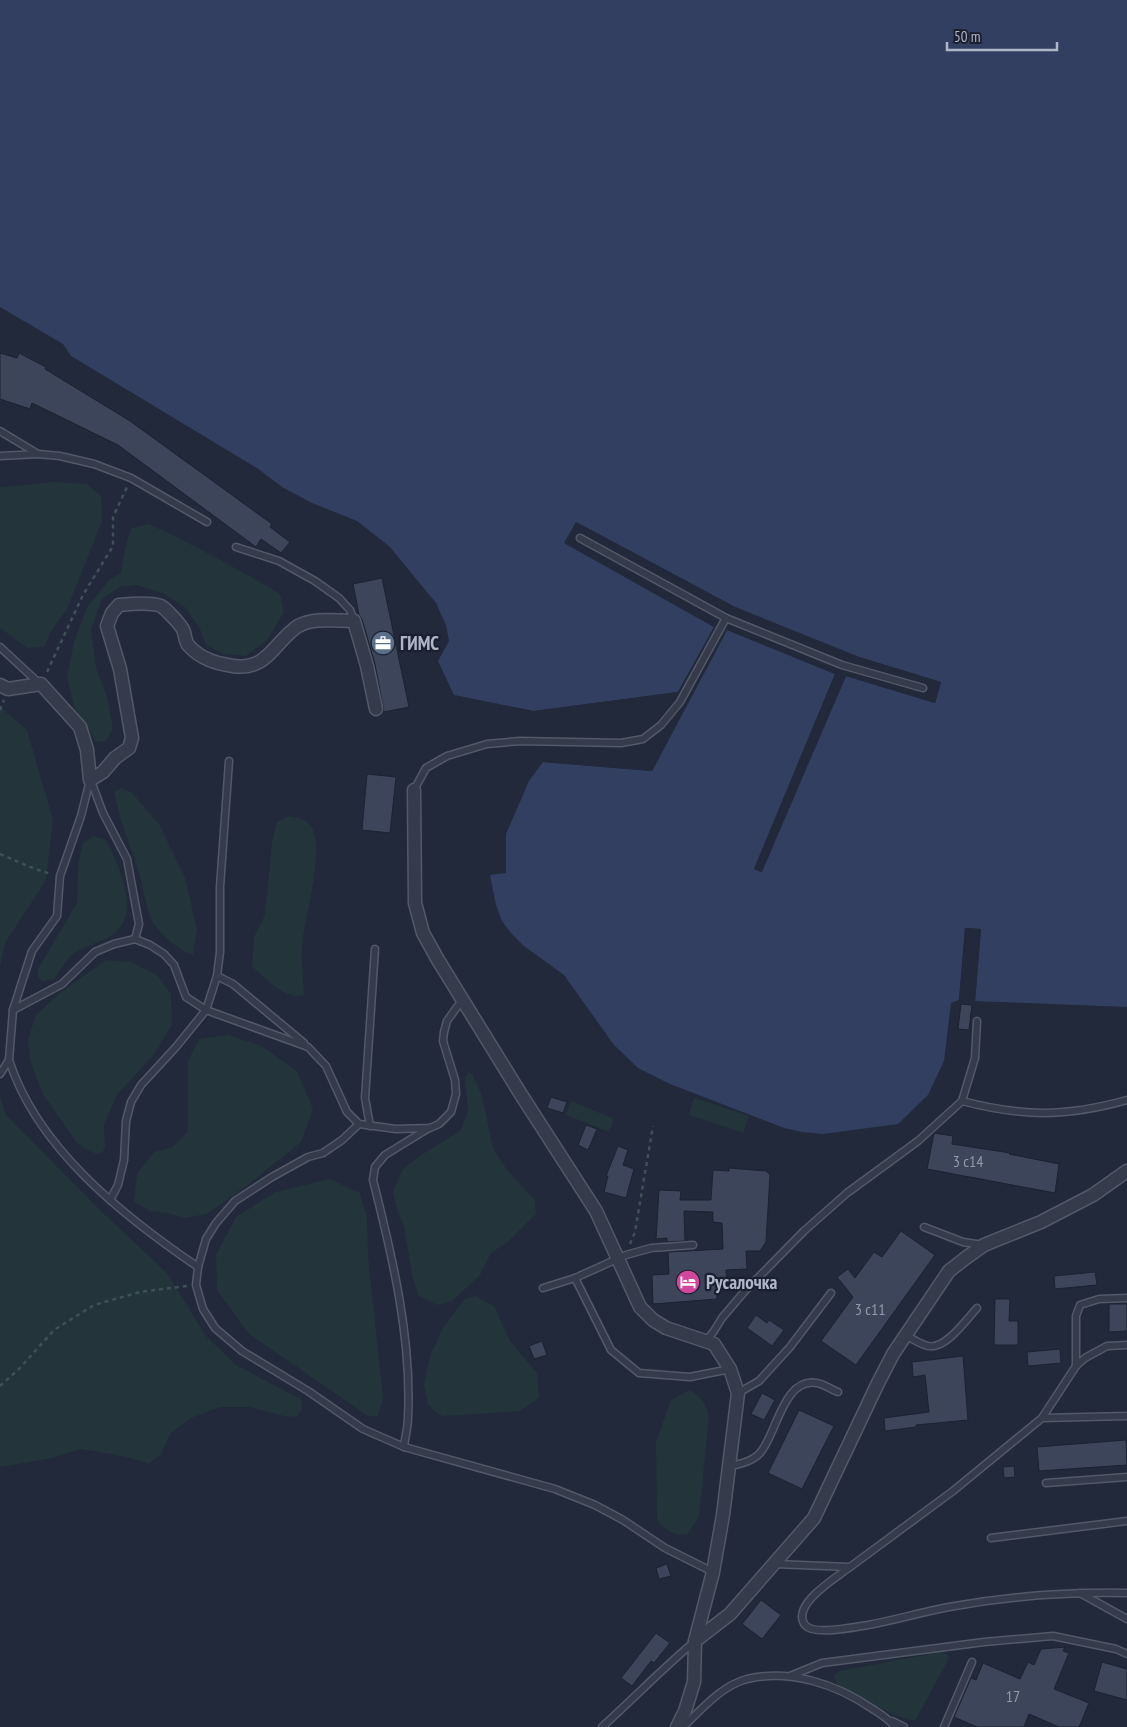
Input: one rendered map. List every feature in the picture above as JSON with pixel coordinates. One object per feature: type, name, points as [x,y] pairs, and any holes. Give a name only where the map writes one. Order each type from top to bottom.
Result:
[{"type":"street","points":[[0,685],[8,689],[41,684],[80,727],[87,750],[90,780],[103,772],[115,758],[129,748],[132,738],[120,670],[107,626],[112,613],[120,605],[134,603],[160,606],[183,629],[187,644],[201,657],[212,662],[236,666],[251,665],[267,658],[298,626],[312,622],[354,621],[367,666],[376,710]]},
{"type":"street","points":[[414,790],[415,903],[424,932],[438,960],[596,1211],[622,1256],[640,1307],[653,1320],[666,1328],[707,1340],[714,1344],[730,1369],[738,1394],[723,1515],[713,1572],[695,1641],[694,1682],[685,1711],[677,1727]]},
{"type":"street","points":[[695,1641],[730,1614],[814,1518],[878,1382],[906,1335],[949,1271],[984,1245],[1041,1222],[1093,1195],[1127,1171]]},
{"type":"lane","points":[[0,431],[38,454]]},
{"type":"lane","points":[[0,456],[38,454],[60,456],[94,464],[131,478],[207,522]]},
{"type":"lane","points":[[580,538],[726,618],[842,665],[923,688]]},
{"type":"lane","points":[[236,547],[279,561],[315,581],[339,598],[350,610],[354,621]]},
{"type":"lane","points":[[414,790],[426,768],[447,756],[487,744],[520,741],[621,743],[644,739],[661,725],[680,702],[726,618]]},
{"type":"lane","points":[[0,646],[41,684]]},
{"type":"lane","points":[[110,1200],[118,1184],[124,1160],[126,1122],[131,1102],[141,1085],[176,1047],[206,1010],[217,976],[220,952],[220,887],[229,761]]},
{"type":"lane","points":[[90,780],[81,816],[60,876],[57,916],[32,951],[12,1010],[9,1060],[16,1081],[56,1145],[110,1200],[147,1231],[198,1267]]},
{"type":"lane","points":[[90,780],[103,813],[127,859],[139,924],[135,939]]},
{"type":"lane","points":[[12,1010],[62,984],[96,952],[114,944],[135,939],[150,945],[164,954],[174,965],[186,997],[206,1010],[308,1047]]},
{"type":"lane","points":[[370,1126],[364,1098],[375,949]]},
{"type":"lane","points":[[217,976],[233,984],[308,1047],[326,1066],[347,1112],[359,1124],[396,1129],[430,1128]]},
{"type":"lane","points":[[404,1447],[408,1419],[408,1372],[402,1320],[373,1180],[375,1166],[385,1155],[439,1124],[451,1112],[456,1094],[455,1080],[443,1041],[447,1021],[462,1000]]},
{"type":"lane","points":[[707,1340],[722,1318],[744,1292],[804,1231],[847,1193],[918,1141],[962,1101],[975,1058],[977,1021]]},
{"type":"lane","points":[[0,1074],[9,1060]]},
{"type":"lane","points":[[962,1101],[994,1110],[1038,1114],[1082,1111],[1127,1100]]},
{"type":"lane","points":[[359,1124],[342,1140],[323,1153],[308,1157],[235,1201],[216,1222],[206,1239],[198,1267],[196,1284],[203,1310],[215,1328],[242,1351],[308,1391],[363,1429],[404,1447],[555,1489],[579,1498],[623,1520],[665,1548],[713,1572]]},
{"type":"lane","points":[[924,1227],[962,1242],[984,1245]]},
{"type":"lane","points":[[542,1288],[575,1278],[622,1256],[651,1248],[693,1245]]},
{"type":"lane","points":[[575,1278],[611,1350],[639,1374],[690,1376],[730,1369]]},
{"type":"lane","points":[[738,1394],[759,1380],[790,1347],[831,1293]]},
{"type":"lane","points":[[1076,1366],[1076,1316],[1080,1305],[1099,1299],[1127,1298]]},
{"type":"lane","points":[[906,1335],[929,1347],[939,1346],[977,1308]]},
{"type":"lane","points":[[1127,1345],[1107,1346],[1085,1358],[1076,1366],[1042,1418],[952,1491],[811,1597],[805,1606],[802,1617],[805,1625],[809,1628],[817,1630],[838,1629],[888,1622],[949,1607],[1030,1596],[1080,1592],[1127,1593]]},
{"type":"lane","points":[[728,1467],[752,1459],[760,1453],[789,1395],[800,1385],[817,1383],[838,1392]]},
{"type":"lane","points":[[1042,1418],[1127,1416]]},
{"type":"lane","points":[[1046,1483],[1127,1477]]},
{"type":"lane","points":[[991,1538],[1127,1521]]},
{"type":"lane","points":[[774,1564],[850,1567]]},
{"type":"lane","points":[[1080,1592],[1127,1619]]},
{"type":"lane","points":[[683,1727],[720,1692],[746,1680],[790,1676],[822,1663],[984,1642],[1053,1636],[1116,1649],[1127,1654]]},
{"type":"lane","points":[[602,1727],[650,1684],[665,1666],[695,1641]]},
{"type":"lane","points":[[944,1727],[972,1662]]},
{"type":"lane","points":[[790,1676],[832,1686],[904,1727]]},
{"type":"lane","points":[[889,1720],[895,1727]]},
{"type":"path","points":[[41,684],[83,595],[113,546],[113,517],[131,478]]},
{"type":"path","points":[[0,854],[35,869],[60,876]]},
{"type":"path","points":[[622,1256],[634,1232],[653,1126]]},
{"type":"path","points":[[0,1386],[19,1369],[54,1330],[94,1305],[140,1292],[196,1284]]},
{"type":"shaded area","points":[[52,482],[87,484],[101,496],[102,521],[67,609],[51,631],[44,647],[27,648],[0,628],[0,486]]},
{"type":"shaded area","points":[[149,524],[215,557],[280,594],[284,612],[268,639],[246,656],[224,654],[207,646],[199,627],[185,607],[164,594],[137,585],[119,587],[102,599],[91,630],[96,668],[107,696],[113,729],[105,742],[95,741],[75,710],[67,677],[74,642],[87,607],[110,579],[121,573],[126,544],[132,528]]},
{"type":"shaded area","points":[[0,707],[27,730],[53,820],[46,880],[5,943],[0,967]]},
{"type":"shaded area","points":[[122,788],[131,792],[159,824],[185,878],[197,929],[193,955],[172,943],[160,931],[151,917],[116,801],[114,791]]},
{"type":"shaded area","points":[[290,816],[304,820],[310,825],[315,835],[316,849],[313,883],[302,946],[304,995],[297,996],[283,992],[252,967],[254,937],[265,915],[272,843],[277,822]]},
{"type":"shaded area","points":[[94,836],[106,840],[121,874],[127,901],[123,924],[115,933],[72,955],[55,978],[43,982],[38,977],[38,969],[77,903],[78,865],[83,843]]},
{"type":"shaded area","points":[[106,960],[131,962],[157,975],[171,994],[172,1024],[155,1053],[117,1095],[104,1124],[105,1147],[103,1152],[97,1154],[77,1143],[43,1094],[30,1061],[28,1039],[36,1015],[60,993]]},
{"type":"shaded area","points":[[228,1035],[261,1046],[297,1071],[313,1109],[301,1142],[253,1181],[207,1214],[184,1218],[168,1213],[149,1211],[134,1201],[137,1174],[154,1152],[173,1147],[188,1131],[188,1061],[199,1039]]},
{"type":"shaded area","points":[[468,1073],[472,1074],[482,1095],[493,1149],[508,1171],[535,1200],[536,1214],[509,1241],[491,1253],[480,1275],[451,1302],[437,1305],[419,1296],[413,1280],[404,1226],[397,1210],[393,1191],[403,1169],[461,1130],[468,1111],[465,1078]]},
{"type":"shaded area","points":[[0,1095],[6,1115],[101,1211],[167,1273],[206,1336],[236,1365],[301,1399],[302,1409],[297,1417],[284,1416],[249,1407],[220,1407],[191,1418],[171,1433],[160,1456],[149,1463],[81,1449],[47,1459],[0,1467]]},
{"type":"shaded area","points":[[694,1098],[749,1116],[743,1133],[689,1115]]},
{"type":"shaded area","points":[[571,1101],[614,1119],[609,1132],[566,1115]]},
{"type":"shaded area","points":[[330,1179],[360,1193],[367,1218],[368,1256],[383,1398],[378,1416],[368,1416],[249,1334],[217,1290],[216,1255],[236,1217],[275,1192]]},
{"type":"shaded area","points":[[476,1296],[494,1306],[510,1341],[537,1373],[539,1398],[520,1411],[443,1416],[428,1405],[424,1385],[430,1356],[444,1326],[465,1299]]},
{"type":"shaded area","points":[[690,1390],[703,1401],[709,1417],[699,1516],[687,1535],[670,1532],[657,1520],[656,1442],[671,1400]]},
{"type":"shaded area","points":[[942,1652],[948,1655],[949,1658],[915,1721],[894,1715],[837,1685],[834,1676],[839,1671]]},
{"type":"water","points":[[0,0],[1127,0],[1127,1007],[975,1001],[981,929],[965,928],[959,1000],[951,1003],[944,1061],[928,1095],[898,1124],[823,1134],[802,1132],[784,1128],[670,1084],[638,1068],[614,1045],[564,975],[524,946],[511,933],[502,921],[496,905],[490,875],[506,873],[506,834],[529,781],[543,762],[652,771],[727,630],[835,674],[754,869],[761,872],[846,676],[935,703],[941,682],[859,657],[735,607],[576,522],[565,543],[714,627],[678,692],[534,711],[454,695],[438,661],[449,641],[446,625],[436,603],[389,546],[357,521],[312,503],[282,487],[257,468],[71,356],[63,344],[0,307]]},
{"type":"pier","points":[[576,522],[735,607],[859,657],[941,682],[935,703],[846,676],[762,872],[754,869],[835,674],[727,630],[652,771],[543,762],[543,760],[651,768],[726,627],[836,672],[838,675],[757,868],[760,869],[844,674],[933,700],[938,684],[858,660],[734,609],[577,525],[568,542],[715,624],[716,627],[679,695],[534,713],[534,711],[678,692],[714,627],[564,543]]},
{"type":"pier","points":[[965,928],[981,929],[975,1001],[973,1001],[978,931],[967,931],[962,1001],[959,1000]]},
{"type":"building","points":[[0,353],[17,358],[19,353],[46,367],[45,369],[130,421],[272,524],[270,527],[290,542],[281,553],[261,539],[256,547],[118,445],[32,403],[30,409],[0,399]]},
{"type":"building","points":[[382,578],[409,707],[384,712],[375,664],[362,619],[359,615],[353,584]]},
{"type":"building","points":[[367,774],[396,777],[390,833],[362,830]]},
{"type":"building","points":[[961,1004],[972,1005],[969,1030],[958,1029]]},
{"type":"building","points":[[551,1097],[567,1102],[563,1113],[547,1108]]},
{"type":"building","points":[[586,1125],[597,1129],[588,1150],[578,1145]]},
{"type":"building","points":[[934,1133],[953,1136],[952,1144],[1010,1153],[1059,1164],[1055,1193],[927,1169]]},
{"type":"building","points":[[618,1146],[628,1150],[623,1165],[634,1169],[626,1198],[604,1192],[608,1176],[606,1176]]},
{"type":"building","points":[[729,1168],[766,1171],[770,1175],[766,1242],[760,1251],[746,1251],[747,1269],[726,1270],[727,1287],[717,1288],[717,1299],[653,1304],[652,1275],[669,1274],[668,1252],[723,1249],[722,1223],[713,1222],[713,1212],[684,1211],[685,1241],[667,1242],[667,1238],[656,1239],[659,1190],[681,1191],[680,1200],[711,1200],[713,1170],[729,1171]]},
{"type":"building","points":[[901,1231],[935,1255],[856,1365],[821,1341],[853,1297],[837,1277],[848,1269],[855,1278],[874,1252],[882,1257]]},
{"type":"building","points":[[1095,1272],[1097,1285],[1055,1289],[1054,1276]]},
{"type":"building","points":[[995,1299],[1010,1299],[1009,1321],[1018,1321],[1018,1345],[994,1345]]},
{"type":"building","points":[[1109,1304],[1127,1304],[1127,1331],[1109,1332]]},
{"type":"building","points":[[756,1315],[767,1323],[769,1320],[784,1330],[772,1346],[747,1328]]},
{"type":"building","points":[[542,1341],[547,1355],[534,1359],[529,1346]]},
{"type":"building","points":[[1060,1349],[1061,1363],[1028,1366],[1027,1352]]},
{"type":"building","points":[[963,1356],[968,1420],[916,1425],[916,1427],[885,1431],[884,1418],[929,1412],[925,1375],[913,1377],[912,1362]]},
{"type":"building","points":[[762,1393],[775,1400],[764,1420],[751,1414]]},
{"type":"building","points":[[799,1410],[834,1426],[802,1489],[768,1473]]},
{"type":"building","points":[[1126,1440],[1127,1465],[1039,1471],[1037,1447]]},
{"type":"building","points":[[1014,1466],[1015,1477],[1004,1478],[1003,1467]]},
{"type":"building","points":[[667,1564],[671,1576],[659,1579],[656,1568]]},
{"type":"building","points":[[761,1600],[781,1615],[762,1639],[742,1624]]},
{"type":"building","points":[[656,1633],[670,1643],[654,1663],[651,1661],[632,1686],[621,1678]]},
{"type":"building","points":[[1065,1647],[1063,1651],[1069,1653],[1054,1689],[1089,1703],[1079,1727],[1059,1727],[1029,1714],[1024,1727],[977,1727],[954,1717],[971,1678],[976,1680],[983,1663],[1020,1679],[1028,1662],[1034,1665],[1041,1649]]},
{"type":"building","points":[[1102,1662],[1127,1669],[1127,1700],[1094,1691]]},
{"type":"place","name":"ГИМС","points":[[383,643]]},
{"type":"place","name":"Русалочка","points":[[688,1282]]}]
